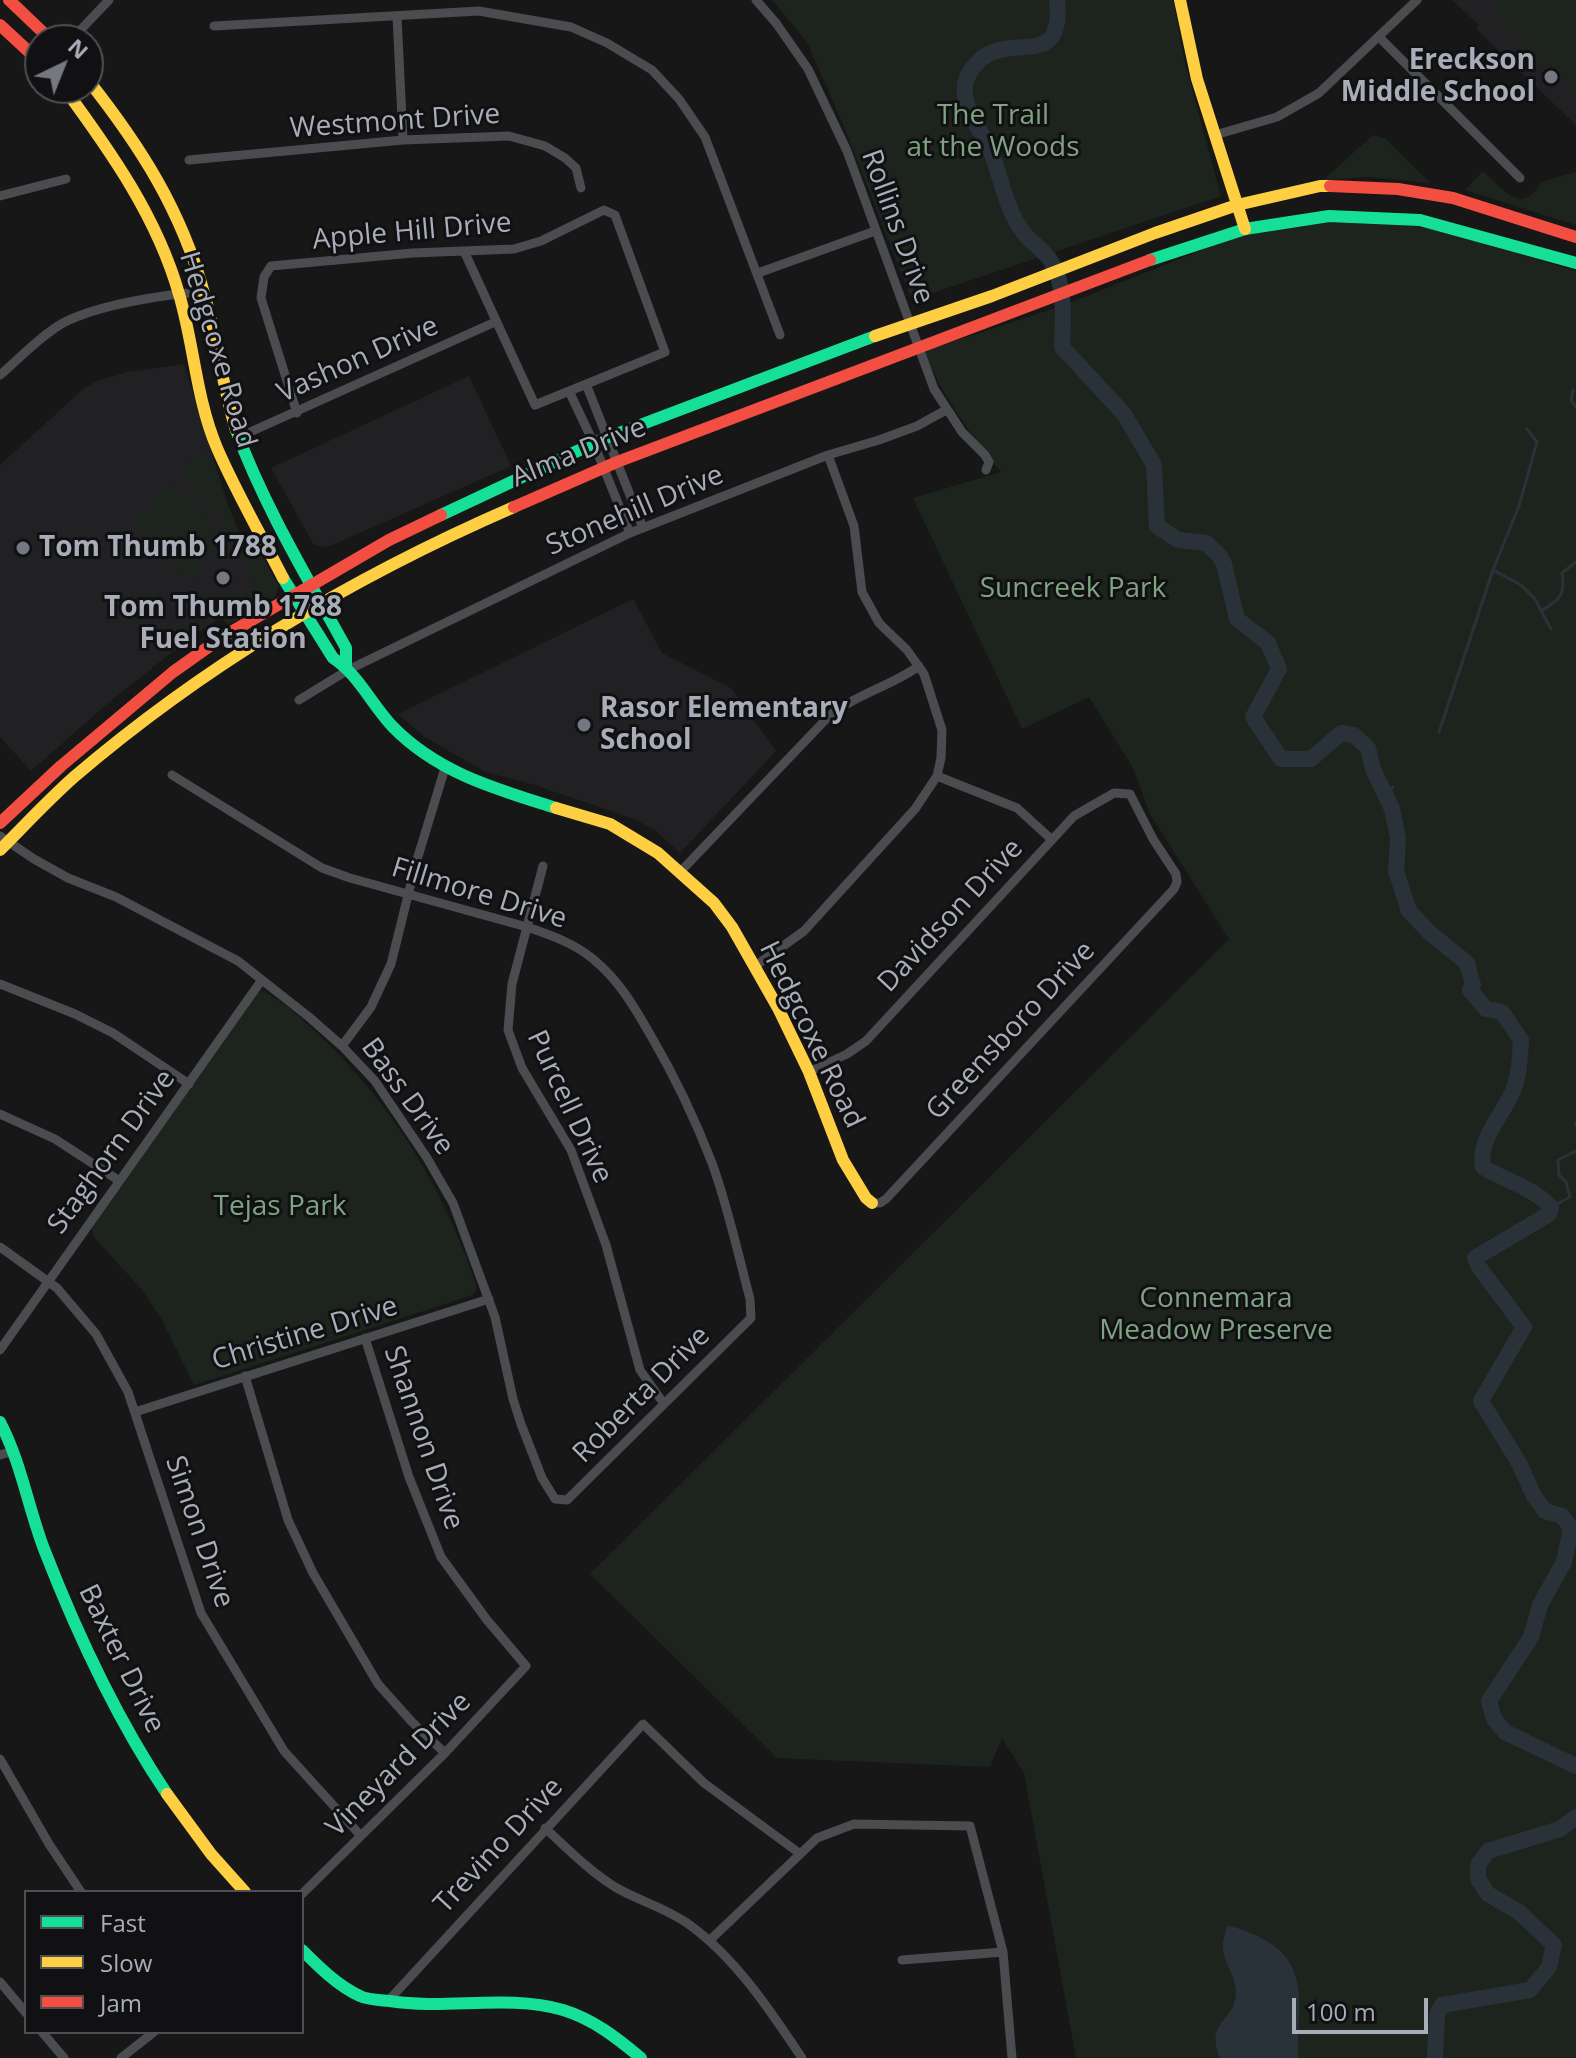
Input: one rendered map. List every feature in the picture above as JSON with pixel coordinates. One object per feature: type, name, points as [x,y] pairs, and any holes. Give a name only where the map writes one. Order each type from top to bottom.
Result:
[{"type":"main road","points":[[9,0],[34,24]]},
{"type":"main road","points":[[1180,0],[1189,51],[1245,229]]},
{"type":"main road","points":[[0,25],[24,47]]},
{"type":"main road","name":"Hedgcoxe Road","points":[[104,100],[129,132],[177,214],[204,292],[239,437],[260,490],[346,648],[347,668]]},
{"type":"main road","name":"Hedgcoxe Road","points":[[76,104],[134,190],[152,225],[179,293],[199,386],[216,446],[292,596],[333,658],[347,668],[376,709],[404,738],[445,768],[479,784],[610,824],[636,838],[681,871],[714,903],[732,927],[778,1008],[809,1072],[843,1160],[872,1203]]},
{"type":"main road","name":"Alma Drive","points":[[0,823],[143,695],[221,638],[414,525],[607,438],[908,323],[992,296],[1237,205],[1320,186],[1398,189],[1453,198],[1576,237]]},
{"type":"main road","name":"Alma Drive","points":[[2,842],[72,779],[157,710],[234,656],[322,603],[475,521],[617,462],[1124,269],[1245,229],[1329,216],[1420,220],[1576,263]]},
{"type":"main road","points":[[216,446],[239,437]]},
{"type":"main road","points":[[467,502],[475,521]]},
{"type":"main road","points":[[143,695],[157,710]]},
{"type":"main road","name":"Baxter Drive","points":[[0,1422],[14,1451],[35,1524],[63,1596],[117,1715],[184,1820],[243,1890]]},
{"type":"main road","points":[[304,1952],[321,1969],[361,1997],[420,2006],[509,2003],[560,2009],[585,2018],[612,2034],[641,2058]]},
{"type":"street","points":[[86,24],[109,0]]},
{"type":"street","points":[[479,0],[479,11]]},
{"type":"street","name":"Rollins Drive","points":[[756,0],[808,69],[847,151],[934,389],[962,432],[985,455],[989,462],[986,470]]},
{"type":"street","points":[[1215,135],[1277,117],[1293,109],[1337,78],[1417,0]]},
{"type":"street","points":[[214,26],[479,11],[571,27],[607,43],[652,70],[679,99],[705,137],[780,335]]},
{"type":"street","points":[[397,16],[403,140]]},
{"type":"street","points":[[1379,37],[1520,178]]},
{"type":"street","name":"Westmont Drive","points":[[189,160],[403,140],[509,136],[545,146],[565,158],[576,168],[581,188]]},
{"type":"street","points":[[0,196],[66,179]]},
{"type":"street","name":"Apple Hill Drive","points":[[297,413],[261,298],[264,277],[271,266],[514,249],[541,241],[596,212],[609,211],[615,215],[665,352],[586,384]]},
{"type":"street","points":[[758,273],[875,231]]},
{"type":"street","points":[[464,251],[535,405],[586,384],[643,528]]},
{"type":"street","points":[[0,375],[62,323],[88,312],[179,293],[204,292]]},
{"type":"street","name":"Vashon Drive","points":[[239,437],[495,322]]},
{"type":"street","points":[[569,391],[630,533]]},
{"type":"street","name":"Stonehill Drive","points":[[299,700],[347,668],[630,533],[828,455],[917,426],[946,410]]},
{"type":"street","points":[[754,967],[804,931],[915,809],[937,776],[941,758],[942,730],[930,687],[919,666],[879,623],[867,603],[858,578],[854,526],[828,455]]},
{"type":"street","points":[[681,871],[830,715],[851,700],[898,680],[919,666]]},
{"type":"street","points":[[342,1046],[371,1007],[391,964],[407,894],[445,768]]},
{"type":"street","name":"Fillmore Drive","points":[[172,775],[322,868],[527,927],[553,936],[591,957],[633,1004],[689,1107],[712,1165],[750,1299],[751,1318]]},
{"type":"street","points":[[937,776],[1017,808],[1051,839]]},
{"type":"street","name":"Davidson Drive","points":[[809,1072],[866,1041],[1051,839],[1086,808],[1114,793],[1125,792],[1134,799],[1153,839],[1176,874],[1177,882]]},
{"type":"street","name":"Bass Drive","points":[[2,842],[68,878],[116,897],[238,961],[342,1046],[375,1081],[453,1203],[489,1299],[521,1424],[542,1478],[552,1496],[563,1501]]},
{"type":"street","name":"Purcell Drive","points":[[543,866],[512,984],[508,1030],[522,1068],[571,1150],[606,1245],[640,1370],[664,1404]]},
{"type":"street","name":"Greensboro Drive","points":[[872,1203],[886,1199],[1174,889],[1177,882]]},
{"type":"street","name":"Staghorn Drive","points":[[0,1350],[261,981]]},
{"type":"street","points":[[0,984],[113,1033],[189,1084]]},
{"type":"street","points":[[0,1114],[55,1139],[118,1180]]},
{"type":"street","name":"Simon Drive","points":[[0,1247],[47,1280],[96,1334],[128,1392],[201,1613],[284,1751],[361,1836]]},
{"type":"street","name":"Christine Drive","points":[[135,1412],[489,1299]]},
{"type":"street","name":"Roberta Drive","points":[[563,1501],[570,1498],[751,1318]]},
{"type":"street","name":"Shannon Drive","points":[[365,1338],[409,1477],[441,1557],[487,1620],[526,1666]]},
{"type":"street","points":[[245,1376],[288,1520],[313,1573],[378,1684],[445,1753]]},
{"type":"street","points":[[0,1455],[14,1451]]},
{"type":"street","name":"Vineyard Drive","points":[[304,1892],[445,1753],[526,1666]]},
{"type":"street","name":"Trevino Drive","points":[[389,2000],[643,1724],[704,1783],[799,1853]]},
{"type":"street","points":[[0,1759],[80,1890]]},
{"type":"street","points":[[709,1941],[817,1838],[854,1824],[970,1826],[1003,1952],[1012,2058]]},
{"type":"street","points":[[545,1828],[586,1868],[639,1900],[659,1906],[686,1922],[709,1941],[770,2010],[802,2058]]},
{"type":"street","points":[[902,1960],[1003,1952]]},
{"type":"street","points":[[2,1989],[24,2011]]},
{"type":"street","points":[[44,2034],[64,2058]]},
{"type":"street","points":[[121,2058],[151,2034]]},
{"type":"shaded area","name":"Ereckson Middle School","points":[[1452,0],[1576,0],[1576,125],[1476,29],[1479,25]]},
{"type":"shaded area","points":[[184,364],[228,505],[254,569],[257,586],[235,607],[190,638],[107,704],[31,771],[0,737],[0,465],[82,390],[97,381],[128,372]]},
{"type":"shaded area","points":[[469,376],[511,466],[328,547],[314,545],[271,468]]},
{"type":"shaded area","name":"Rasor Elementary School","points":[[633,599],[662,653],[731,688],[776,751],[680,853],[655,830],[634,819],[532,784],[485,772],[425,737],[398,714]]},
{"type":"shaded area","points":[[1227,1926],[1257,1936],[1275,1946],[1287,1959],[1298,1988],[1298,2058],[1220,2058],[1216,2036],[1231,2011],[1236,1994],[1223,1951]]},
{"type":"green space","name":"The Trail at the Woods","points":[[772,0],[1173,0],[1185,63],[1221,196],[912,300],[843,124],[807,42]]},
{"type":"green space","points":[[1494,0],[1576,0],[1576,93],[1500,19]]},
{"type":"green space","points":[[1373,135],[1386,139],[1430,183],[1369,177],[1323,180]]},
{"type":"green space","points":[[1483,171],[1504,191],[1519,199],[1534,193],[1541,182],[1576,172],[1576,225],[1465,190]]},
{"type":"green space","points":[[1315,220],[1411,224],[1576,271],[1576,2058],[1076,2058],[1024,1773],[1002,1738],[990,1767],[777,1758],[590,1574],[1229,939],[1150,814],[1133,768],[1089,697],[1022,729],[913,498],[1001,472],[958,414],[924,351],[1062,306],[1247,232]]},
{"type":"green space","points":[[207,454],[238,533],[231,534],[222,517],[183,472],[189,462]]},
{"type":"green space","points":[[175,483],[204,513],[221,544],[202,559],[192,584],[193,577],[184,571],[180,575],[136,526],[137,520],[167,486]]},
{"type":"green space","points":[[248,546],[258,549],[279,586],[274,598],[265,600],[258,609],[228,625],[216,613],[249,592],[255,576],[241,553]]},
{"type":"green space","name":"Tejas Park","points":[[262,991],[286,1005],[320,1036],[394,1121],[450,1218],[477,1288],[473,1295],[194,1385],[162,1320],[143,1291],[93,1236],[92,1227],[256,994]]},
{"type":"waterway","points":[[1057,0],[1057,23],[1052,36],[1043,43],[989,54],[970,73],[965,93],[970,111],[991,152],[1012,214],[1026,236],[1049,259],[1060,282],[1062,347],[1124,414],[1154,465],[1157,526],[1178,540],[1206,543],[1219,555],[1237,619],[1268,643],[1279,669],[1253,717],[1281,759],[1311,759],[1341,733],[1354,735],[1368,748],[1373,769],[1392,809],[1398,838],[1396,871],[1409,911],[1431,934],[1467,963],[1473,985],[1470,990],[1486,1009],[1502,1012],[1521,1040],[1517,1080],[1484,1145],[1483,1167],[1527,1189],[1551,1207],[1549,1214],[1475,1258],[1524,1327],[1481,1401],[1519,1463],[1534,1496],[1545,1511],[1562,1516],[1571,1528],[1564,1562],[1540,1605],[1531,1637],[1489,1701],[1494,1719],[1505,1732],[1576,1766]]},
{"type":"waterway","points":[[1573,390],[1571,400],[1576,407]]},
{"type":"waterway","points":[[1439,732],[1493,570],[1519,506],[1537,442],[1527,429]]},
{"type":"waterway","points":[[1541,611],[1560,596],[1562,573],[1576,562]]},
{"type":"waterway","points":[[1493,570],[1521,585],[1535,599],[1551,629]]},
{"type":"waterway","points":[[1386,796],[1393,787]]},
{"type":"waterway","points":[[1551,1207],[1570,1197],[1566,1182],[1559,1175],[1558,1160],[1576,1151]]},
{"type":"waterway","points":[[1435,2058],[1437,2014],[1442,2005],[1530,1990],[1549,1967],[1554,1945],[1519,1912],[1488,1894],[1478,1879],[1478,1865],[1488,1851],[1560,1829],[1576,1817]]},
{"type":"traffic: fast","points":[[1150,260],[1245,229],[1329,216],[1420,220],[1576,263]]},
{"type":"traffic: fast","points":[[441,515],[603,439],[875,336]]},
{"type":"traffic: fast","points":[[236,430],[273,514],[346,648],[346,666]]},
{"type":"traffic: fast","points":[[283,578],[333,658],[350,672],[385,718],[410,743],[469,778],[556,808]]},
{"type":"traffic: fast","points":[[0,1422],[44,1549],[84,1644],[131,1736],[167,1794]]},
{"type":"traffic: fast","points":[[304,1952],[336,1982],[363,1997],[433,2004],[499,2002],[542,2005],[595,2024],[641,2058]]},
{"type":"traffic: slow","points":[[1180,0],[1197,79],[1245,229]]},
{"type":"traffic: slow","points":[[104,102],[142,155],[184,234],[204,293],[236,430]]},
{"type":"traffic: slow","points":[[76,104],[131,186],[158,238],[179,294],[210,429],[232,481],[283,578]]},
{"type":"traffic: slow","points":[[875,336],[1237,205],[1330,186]]},
{"type":"traffic: slow","points":[[0,850],[74,777],[124,736],[229,660],[397,562],[514,507]]},
{"type":"traffic: slow","points":[[556,808],[610,824],[658,853],[714,903],[732,927],[778,1008],[809,1072],[843,1160],[872,1203]]},
{"type":"traffic: slow","points":[[167,1794],[211,1854],[243,1890]]},
{"type":"traffic: jam","points":[[9,0],[34,24]]},
{"type":"traffic: jam","points":[[0,25],[24,47]]},
{"type":"traffic: jam","points":[[1330,186],[1398,189],[1453,198],[1576,237]]},
{"type":"traffic: jam","points":[[514,507],[617,462],[1150,260]]},
{"type":"traffic: jam","points":[[0,823],[61,766],[173,672],[221,638],[389,540],[441,515]]},
{"type":"place","name":"Ereckson Middle School","points":[[1551,77]]},
{"type":"place","name":"Tom Thumb 1788","points":[[23,548]]},
{"type":"place","name":"Tom Thumb 1788 Fuel Station","points":[[223,578]]},
{"type":"place","name":"Rasor Elementary School","points":[[584,725]]},
{"type":"park label","name":"Suncreek Park","points":[[1073,589]]},
{"type":"park label","name":"Connemara Meadow Preserve","points":[[1216,1315]]}]
